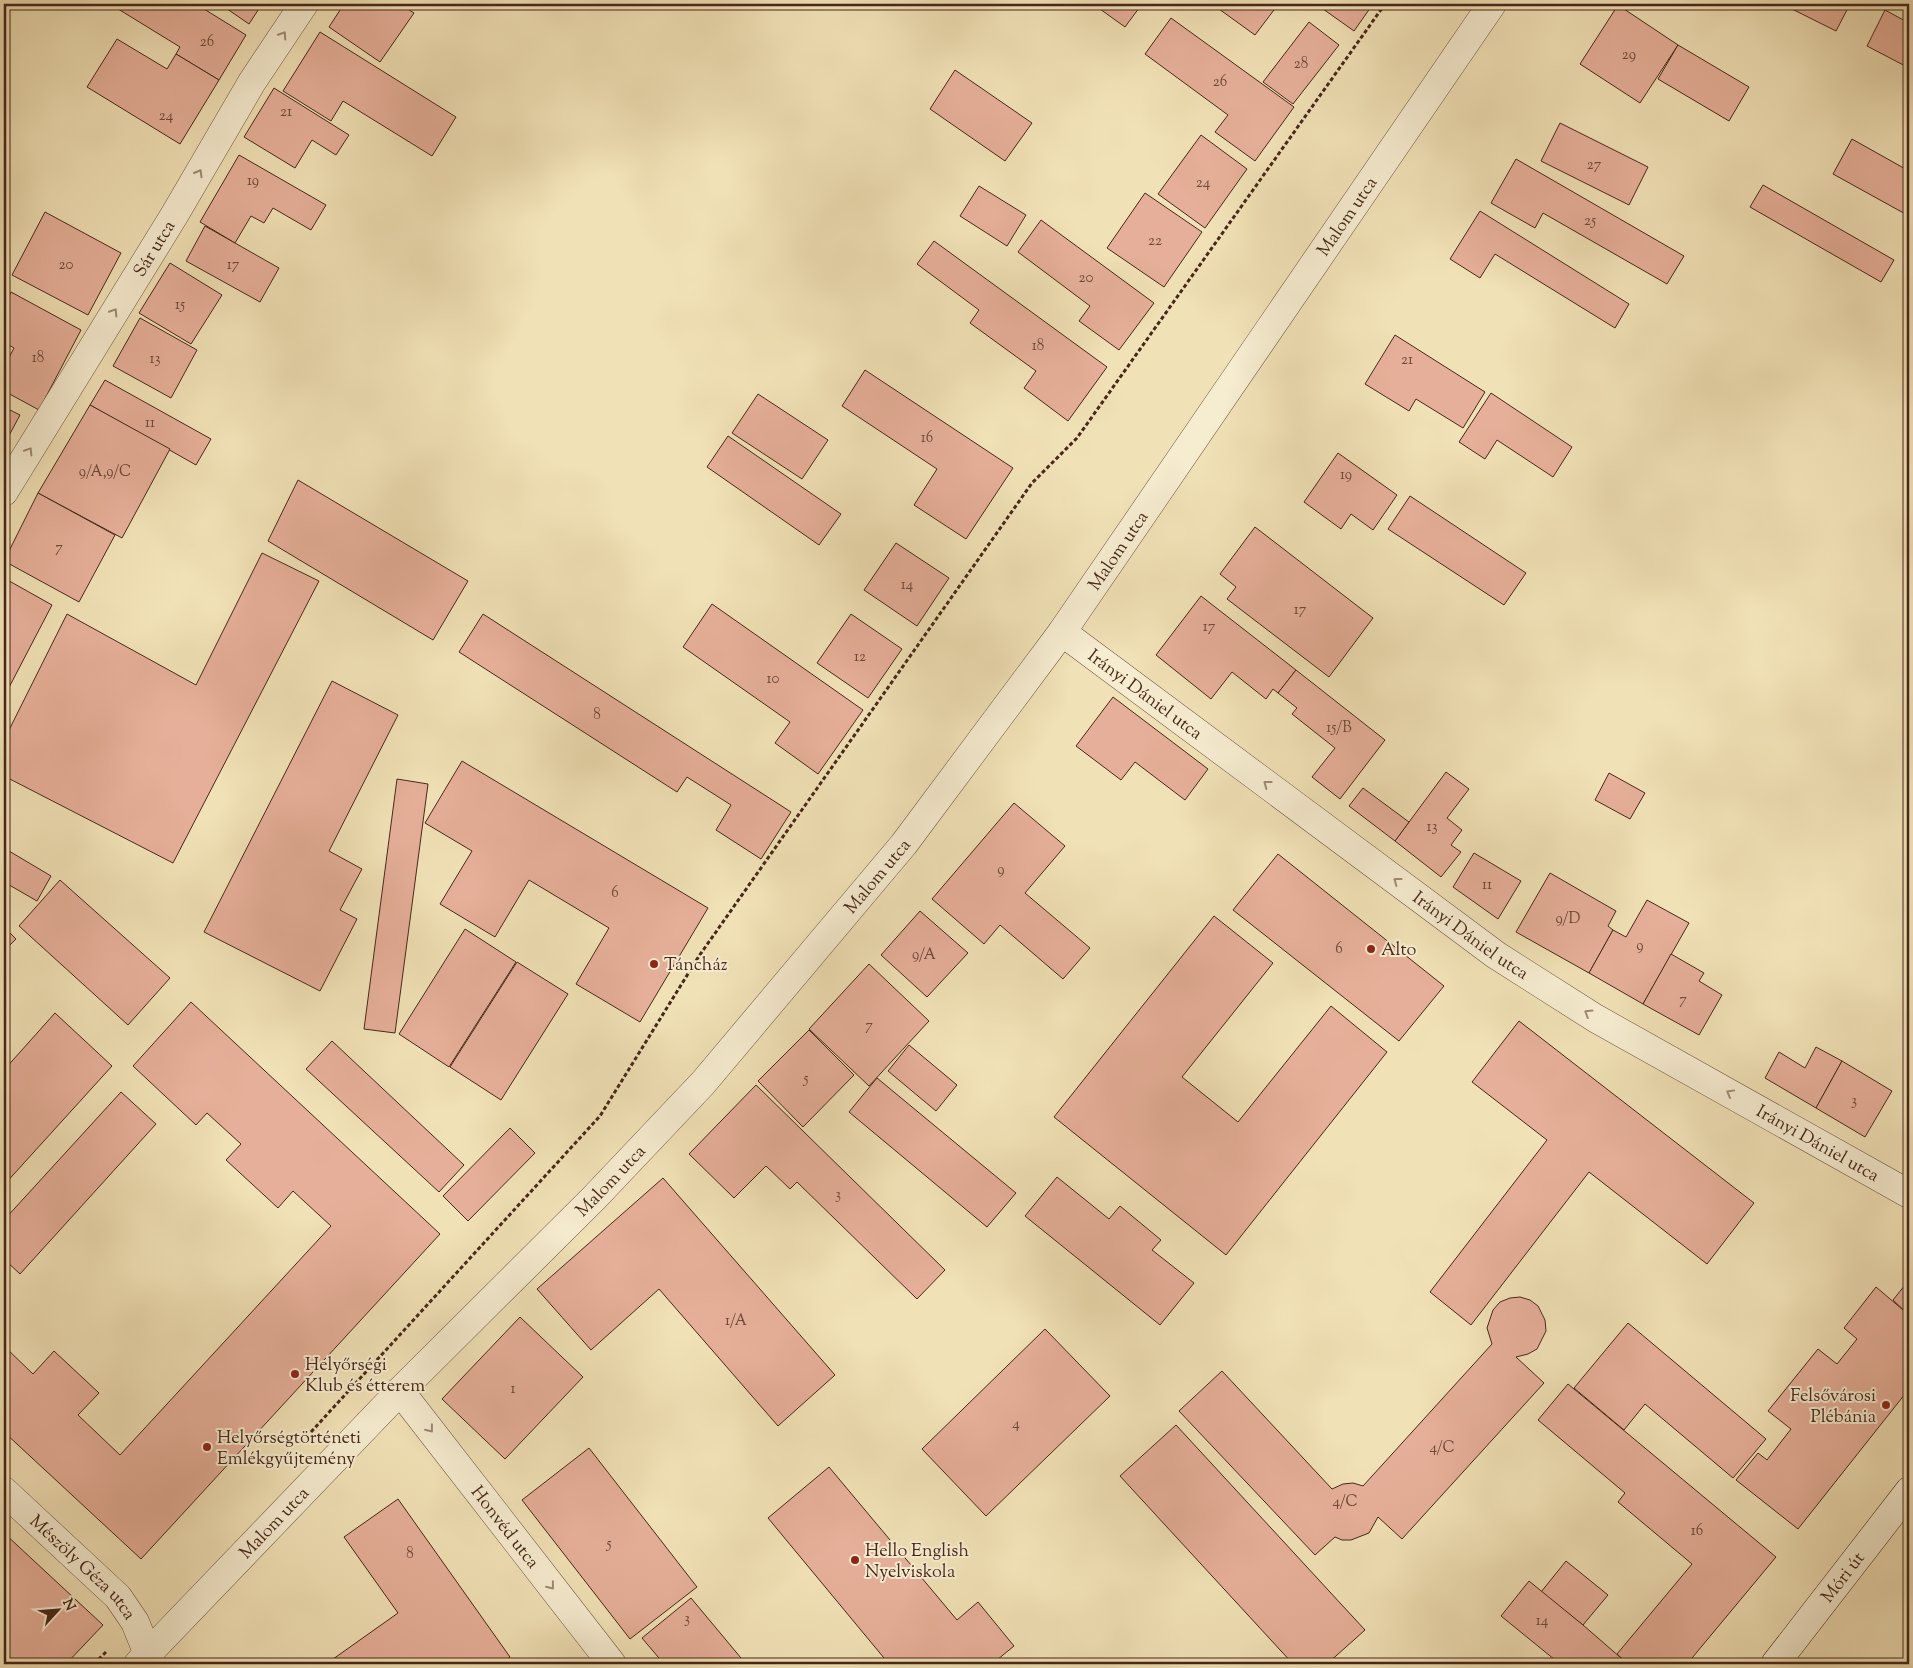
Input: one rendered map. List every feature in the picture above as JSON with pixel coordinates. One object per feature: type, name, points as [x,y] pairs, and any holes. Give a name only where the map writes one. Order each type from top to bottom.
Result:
[{"type":"street","name":"Sár utca","points":[[4,492],[175,214],[252,82],[304,4]]},
{"type":"street","name":"Malom utca","points":[[146,1661],[400,1391],[594,1198],[703,1082],[904,844],[1062,632],[1492,4]]},
{"type":"street","name":"Irányi Dániel utca","points":[[1062,632],[1496,955],[1595,1018],[1909,1194]]},
{"type":"street","name":"Honvéd utca","points":[[400,1391],[612,1664]]},
{"type":"street","name":"Mészöly Géza utca","points":[[4,1491],[118,1597],[135,1622],[146,1661]]},
{"type":"street","name":"Móri út","points":[[1776,1664],[1909,1491]]},
{"type":"path","points":[[304,1439],[600,1116],[699,956],[1026,491],[1077,438],[1385,4]]},
{"type":"building","points":[[110,4],[196,4],[246,35],[219,80],[176,54],[180,47]]},
{"type":"building","points":[[220,4],[262,4],[249,24]]},
{"type":"building","points":[[344,4],[400,4],[414,13],[380,62],[329,27]]},
{"type":"building","points":[[1093,4],[1142,4],[1125,27]]},
{"type":"building","points":[[1212,4],[1274,4],[1277,6],[1255,35]]},
{"type":"building","points":[[1316,4],[1373,4],[1354,31]]},
{"type":"building","points":[[1782,4],[1850,4],[1836,31]]},
{"type":"building","points":[[1618,5],[1678,45],[1640,103],[1580,64]]},
{"type":"building","points":[[1885,10],[1909,23],[1909,68],[1867,46]]},
{"type":"building","points":[[1171,18],[1294,107],[1255,161],[1215,132],[1228,115],[1145,54]]},
{"type":"building","points":[[1309,22],[1339,45],[1293,104],[1263,82]]},
{"type":"building","points":[[320,32],[456,117],[432,156],[343,101],[331,121],[283,91]]},
{"type":"building","points":[[117,39],[167,69],[176,54],[219,80],[180,144],[87,87]]},
{"type":"building","points":[[1678,45],[1749,87],[1729,121],[1658,79]]},
{"type":"building","points":[[955,70],[1032,123],[1005,161],[930,109]]},
{"type":"building","points":[[274,88],[349,135],[336,155],[312,140],[295,168],[244,137]]},
{"type":"building","points":[[1560,123],[1648,167],[1629,205],[1541,161]]},
{"type":"building","points":[[1201,135],[1247,169],[1205,228],[1158,194]]},
{"type":"building","points":[[1852,139],[1909,171],[1909,216],[1833,174]]},
{"type":"building","points":[[239,155],[326,205],[311,230],[273,208],[264,223],[251,216],[235,243],[200,222]]},
{"type":"building","points":[[1516,159],[1684,256],[1667,284],[1543,213],[1535,228],[1491,203]]},
{"type":"building","points":[[1763,185],[1894,260],[1881,282],[1750,207]]},
{"type":"building","points":[[979,186],[1026,215],[1007,246],[960,216]]},
{"type":"building","points":[[1145,193],[1202,232],[1164,287],[1107,248]]},
{"type":"building","points":[[1480,211],[1629,304],[1615,328],[1495,254],[1480,278],[1450,259]]},
{"type":"building","points":[[45,212],[121,253],[88,315],[12,275]]},
{"type":"building","points":[[1041,220],[1154,303],[1119,350],[1079,321],[1090,306],[1018,252]]},
{"type":"building","points":[[205,226],[279,268],[260,302],[186,261]]},
{"type":"building","points":[[934,241],[1107,367],[1068,421],[1024,388],[1036,371],[970,323],[979,310],[917,264]]},
{"type":"building","points":[[170,263],[222,295],[191,344],[139,313]]},
{"type":"building","points":[[11,292],[81,330],[39,410],[4,391],[4,367],[14,348],[4,342],[4,306]]},
{"type":"building","points":[[140,318],[197,350],[171,398],[113,366]]},
{"type":"building","points":[[1395,335],[1485,392],[1463,428],[1416,399],[1409,411],[1365,384]]},
{"type":"building","points":[[865,370],[1013,468],[966,539],[914,505],[937,469],[842,406]]},
{"type":"building","points":[[105,380],[211,439],[196,465],[90,405]]},
{"type":"building","points":[[1491,393],[1572,447],[1553,477],[1497,440],[1485,459],[1459,442]]},
{"type":"building","points":[[758,394],[828,440],[802,479],[732,433]]},
{"type":"building","points":[[90,405],[170,449],[122,538],[38,493]]},
{"type":"building","points":[[4,407],[20,415],[4,445]]},
{"type":"building","points":[[728,436],[841,514],[819,545],[707,467]]},
{"type":"building","points":[[1338,453],[1397,495],[1373,530],[1351,514],[1341,529],[1304,502]]},
{"type":"building","points":[[298,480],[468,581],[433,640],[268,541]]},
{"type":"building","points":[[38,493],[115,535],[79,602],[4,561]]},
{"type":"building","points":[[1410,496],[1526,573],[1504,605],[1388,529]]},
{"type":"building","points":[[1255,527],[1373,618],[1329,677],[1227,599],[1236,587],[1220,574]]},
{"type":"building","points":[[896,543],[949,578],[917,626],[864,590]]},
{"type":"building","points":[[262,553],[319,581],[173,863],[4,776],[4,740],[67,614],[196,685]]},
{"type":"building","points":[[4,578],[52,605],[4,697]]},
{"type":"building","points":[[1201,596],[1296,670],[1278,693],[1273,689],[1266,699],[1232,672],[1211,699],[1156,655]]},
{"type":"building","points":[[712,604],[863,710],[818,774],[775,743],[790,722],[683,647]]},
{"type":"building","points":[[483,614],[791,812],[761,859],[716,830],[731,805],[687,777],[677,792],[459,652]]},
{"type":"building","points":[[851,614],[902,649],[868,698],[817,663]]},
{"type":"building","points":[[1296,670],[1385,740],[1340,799],[1312,777],[1335,748],[1292,714],[1297,708],[1278,693]]},
{"type":"building","points":[[332,681],[398,715],[329,851],[362,869],[340,910],[357,919],[320,991],[204,932]]},
{"type":"building","points":[[1113,697],[1208,769],[1185,800],[1135,762],[1121,780],[1076,746]]},
{"type":"building","points":[[462,761],[708,908],[640,1022],[576,984],[609,928],[529,880],[495,937],[440,904],[472,851],[425,823]]},
{"type":"building","points":[[1446,772],[1469,789],[1447,818],[1462,830],[1451,845],[1461,852],[1441,877],[1395,841]]},
{"type":"building","points":[[1609,773],[1645,793],[1630,819],[1595,800]]},
{"type":"building","points":[[397,779],[428,784],[395,1033],[364,1029]]},
{"type":"building","points":[[1363,788],[1409,822],[1395,841],[1349,806]]},
{"type":"building","points":[[1014,803],[1065,846],[1025,893],[1090,948],[1063,979],[1000,925],[984,944],[932,899]]},
{"type":"building","points":[[4,848],[51,876],[37,901],[4,882]]},
{"type":"building","points":[[1474,853],[1521,881],[1498,919],[1453,887]]},
{"type":"building","points":[[1278,854],[1444,986],[1399,1041],[1233,910]]},
{"type":"building","points":[[1550,873],[1616,911],[1608,926],[1613,930],[1589,973],[1516,932]]},
{"type":"building","points":[[60,880],[170,978],[128,1025],[19,926]]},
{"type":"building","points":[[1647,900],[1689,923],[1643,1004],[1589,973],[1613,930],[1626,937]]},
{"type":"building","points":[[920,911],[968,953],[927,997],[881,955]]},
{"type":"building","points":[[1214,916],[1273,963],[1182,1077],[1238,1122],[1331,1006],[1387,1052],[1226,1255],[1054,1117]]},
{"type":"building","points":[[4,927],[16,939],[4,951]]},
{"type":"building","points":[[465,929],[516,962],[449,1067],[399,1034]]},
{"type":"building","points":[[1671,954],[1704,973],[1699,981],[1722,995],[1699,1035],[1643,1004]]},
{"type":"building","points":[[517,962],[568,994],[501,1100],[450,1067]]},
{"type":"building","points":[[869,964],[929,1021],[869,1086],[809,1029]]},
{"type":"building","points":[[191,1002],[440,1234],[141,1559],[4,1432],[4,1346],[33,1374],[54,1351],[99,1393],[78,1415],[120,1455],[331,1226],[293,1191],[278,1208],[226,1160],[241,1144],[207,1113],[196,1125],[133,1066]]},
{"type":"building","points":[[55,1013],[112,1066],[4,1185],[4,1070]]},
{"type":"building","points":[[1519,1021],[1754,1203],[1707,1264],[1589,1172],[1471,1325],[1430,1292],[1547,1140],[1472,1082]]},
{"type":"building","points":[[809,1030],[854,1075],[803,1127],[758,1081]]},
{"type":"building","points":[[332,1041],[464,1165],[439,1192],[306,1069]]},
{"type":"building","points":[[909,1045],[957,1085],[936,1111],[888,1071]]},
{"type":"building","points":[[1816,1047],[1842,1061],[1816,1108],[1765,1078],[1779,1052],[1805,1068]]},
{"type":"building","points":[[1842,1061],[1892,1091],[1865,1137],[1816,1108]]},
{"type":"building","points":[[877,1078],[1016,1193],[987,1227],[849,1112]]},
{"type":"building","points":[[756,1085],[945,1270],[917,1299],[797,1182],[790,1189],[766,1166],[734,1198],[689,1154]]},
{"type":"building","points":[[121,1092],[156,1124],[20,1274],[4,1259],[4,1220]]},
{"type":"building","points":[[510,1128],[535,1153],[468,1221],[443,1196]]},
{"type":"building","points":[[1057,1177],[1109,1219],[1120,1206],[1161,1240],[1152,1250],[1194,1283],[1160,1325],[1025,1216]]},
{"type":"building","points":[[663,1178],[835,1375],[778,1426],[659,1289],[591,1350],[537,1289]]},
{"type":"building","points":[[1909,1280],[1909,1315],[1893,1300]]},
{"type":"building","points":[[1876,1287],[1909,1315],[1909,1389],[1798,1529],[1736,1480],[1758,1453],[1767,1460],[1791,1429],[1768,1411],[1818,1349],[1837,1364],[1857,1339],[1844,1328]]},
{"type":"building","points":[[1520,1297],[1530,1300],[1538,1306],[1545,1320],[1546,1331],[1537,1349],[1516,1357],[1544,1383],[1402,1539],[1378,1517],[1369,1533],[1351,1540],[1342,1540],[1335,1537],[1315,1555],[1179,1411],[1222,1371],[1332,1489],[1343,1484],[1353,1483],[1363,1486],[1492,1344],[1487,1328],[1493,1310],[1500,1302]]},
{"type":"building","points":[[520,1317],[583,1377],[505,1459],[442,1399]]},
{"type":"building","points":[[1628,1323],[1766,1439],[1733,1478],[1645,1404],[1624,1430],[1574,1388]]},
{"type":"building","points":[[1045,1329],[1110,1396],[986,1516],[922,1449]]},
{"type":"building","points":[[1568,1384],[1776,1557],[1687,1664],[1628,1664],[1617,1654],[1692,1564],[1618,1502],[1625,1493],[1538,1420]]},
{"type":"building","points":[[1176,1425],[1365,1630],[1327,1664],[1293,1664],[1120,1476]]},
{"type":"building","points":[[589,1448],[697,1587],[630,1639],[522,1500]]},
{"type":"building","name":"Hello English Nyelviskola","points":[[829,1467],[957,1620],[978,1602],[1014,1646],[992,1664],[889,1664],[768,1518]]},
{"type":"building","points":[[398,1499],[510,1657],[500,1664],[326,1664],[398,1613],[344,1537]]},
{"type":"building","points":[[4,1533],[103,1625],[66,1664],[4,1664]]},
{"type":"building","points":[[1566,1561],[1608,1595],[1583,1625],[1541,1592]]},
{"type":"building","points":[[1529,1581],[1628,1664],[1560,1664],[1501,1616]]},
{"type":"building","points":[[691,1598],[746,1664],[664,1664],[642,1638]]},
{"type":"place","name":"Alto","points":[[1371,949]]},
{"type":"place","name":"Táncház","points":[[654,964]]},
{"type":"place","name":"Helyőrségi Klub és étterem","points":[[295,1374]]},
{"type":"place","name":"Felsővárosi Plébánia","points":[[1886,1405]]},
{"type":"place","name":"Helyőrségtörténeti Emlékgyűjtemény","points":[[207,1447]]},
{"type":"place","name":"Hello English Nyelviskola","points":[[855,1560]]}]
